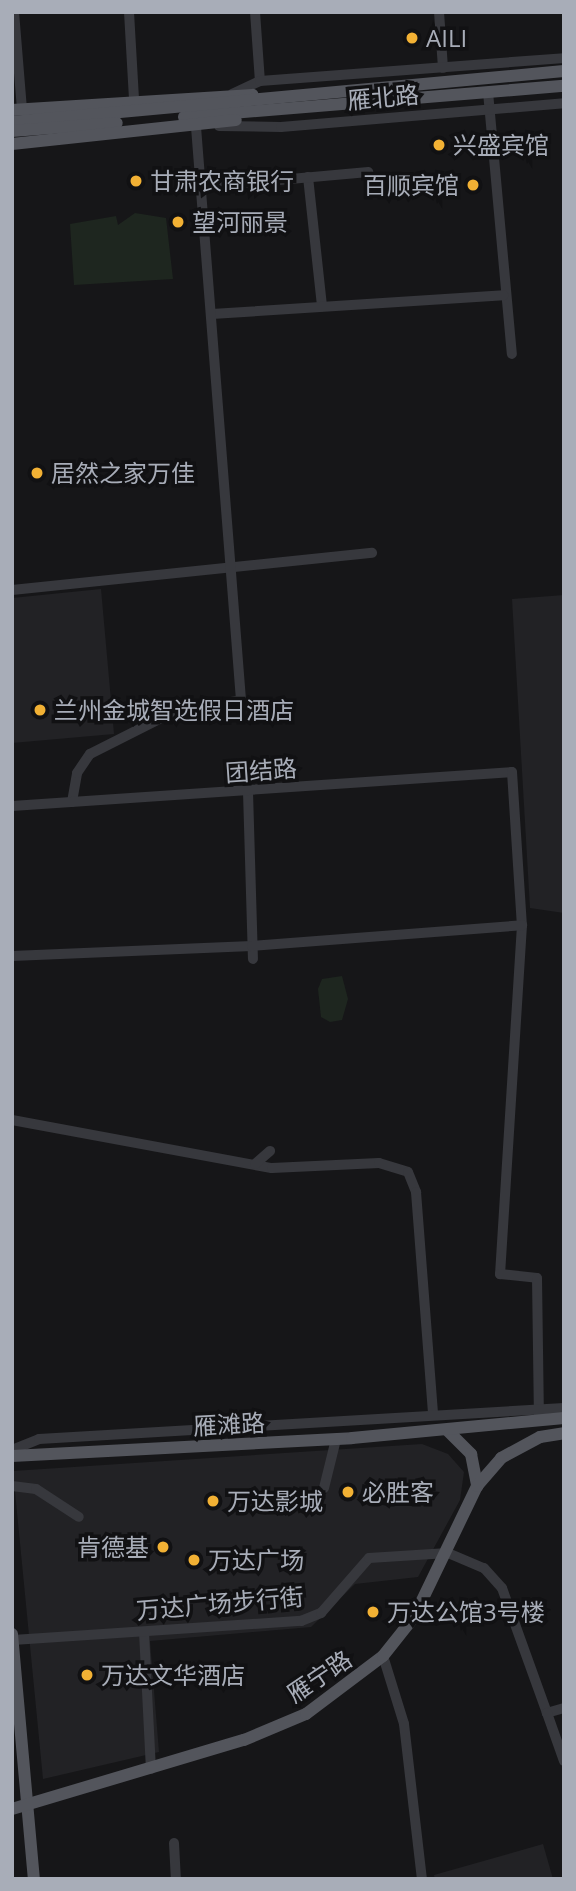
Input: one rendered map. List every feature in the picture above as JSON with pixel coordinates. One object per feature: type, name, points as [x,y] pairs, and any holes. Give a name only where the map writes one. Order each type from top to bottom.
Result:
[{"type":"main road","name":"雁北路","points":[[285,97],[564,71]]},
{"type":"main road","name":"雁北路","points":[[281,110],[564,86]]},
{"type":"main road","points":[[17,110],[134,99],[232,94],[285,97]]},
{"type":"main road","points":[[12,131],[186,113],[285,97]]},
{"type":"main road","points":[[12,121],[281,110]]},
{"type":"main road","points":[[12,144],[201,127],[281,110]]},
{"type":"main road","name":"雁滩路","points":[[12,1456],[448,1431],[539,1414],[564,1418]]},
{"type":"main road","points":[[448,1431],[471,1454],[477,1486]]},
{"type":"main road","name":"雁宁路","points":[[12,1809],[151,1769],[306,1714],[383,1656],[414,1617],[448,1553],[477,1486],[501,1458],[540,1437],[564,1433]]},
{"type":"main road","points":[[12,1634],[34,1879]]},
{"type":"street","points":[[14,12],[17,110]]},
{"type":"street","points":[[129,12],[134,99]]},
{"type":"street","points":[[255,12],[261,81]]},
{"type":"street","points":[[439,12],[443,68]]},
{"type":"street","name":"雁北路","points":[[232,94],[261,81],[564,58]]},
{"type":"street","points":[[488,92],[503,295],[512,354]]},
{"type":"street","name":"雁北路","points":[[201,127],[281,127],[564,103]]},
{"type":"street","points":[[72,802],[77,773],[90,754],[171,713],[241,700],[201,187],[201,127]]},
{"type":"street","points":[[201,187],[368,172]]},
{"type":"street","points":[[308,177],[322,306]]},
{"type":"street","points":[[212,314],[503,295]]},
{"type":"street","points":[[12,590],[230,565],[372,553]]},
{"type":"street","name":"团结路","points":[[12,806],[512,772],[522,925]]},
{"type":"street","points":[[248,792],[253,960]]},
{"type":"street","points":[[12,956],[252,946],[522,925],[500,1275],[537,1278],[539,1414]]},
{"type":"street","points":[[12,1120],[255,1164],[391,1163],[408,1171],[416,1192],[433,1413]]},
{"type":"street","points":[[255,1164],[271,1151]]},
{"type":"street","points":[[12,1450],[39,1439],[433,1413],[539,1414],[564,1408]]},
{"type":"street","points":[[324,1488],[336,1438]]},
{"type":"street","points":[[12,1486],[36,1489],[79,1517]]},
{"type":"street","points":[[448,1553],[484,1569],[502,1588],[564,1761]]},
{"type":"street","name":"万达广场步行街","points":[[13,1640],[312,1618],[369,1558],[448,1553]]},
{"type":"street","points":[[144,1632],[151,1769]]},
{"type":"street","points":[[383,1656],[404,1724],[422,1879]]},
{"type":"street","points":[[547,1713],[564,1708]]},
{"type":"street","points":[[174,1843],[176,1879]]},
{"type":"shaded area","points":[[135,213],[166,218],[173,279],[74,285],[70,224],[116,216],[118,225]]},
{"type":"shaded area","points":[[101,589],[114,734],[12,743],[12,598]]},
{"type":"shaded area","points":[[564,595],[564,913],[530,908],[512,599]]},
{"type":"shaded area","points":[[342,976],[348,999],[342,1020],[330,1022],[321,1017],[318,989],[322,979]]},
{"type":"shaded area","points":[[422,1444],[448,1454],[464,1472],[460,1500],[418,1577],[355,1584],[311,1627],[150,1641],[159,1752],[43,1779],[13,1471]]},
{"type":"shaded area","points":[[543,1844],[553,1879],[435,1879],[434,1875]]},
{"type":"place","name":"AILI","points":[[412,38]]},
{"type":"place","name":"兴盛宾馆","points":[[439,145]]},
{"type":"place","name":"甘肃农商银行","points":[[136,181]]},
{"type":"place","name":"百顺宾馆","points":[[473,185]]},
{"type":"place","name":"望河丽景","points":[[178,222]]},
{"type":"place","name":"居然之家万佳","points":[[37,473]]},
{"type":"place","name":"兰州金城智选假日酒店","points":[[40,710]]},
{"type":"place","name":"必胜客","points":[[348,1492]]},
{"type":"place","name":"万达影城","points":[[213,1501]]},
{"type":"place","name":"肯德基","points":[[163,1547]]},
{"type":"place","name":"万达广场","points":[[194,1560]]},
{"type":"place","name":"万达公馆3号楼","points":[[373,1612]]},
{"type":"place","name":"万达文华酒店","points":[[87,1675]]}]
